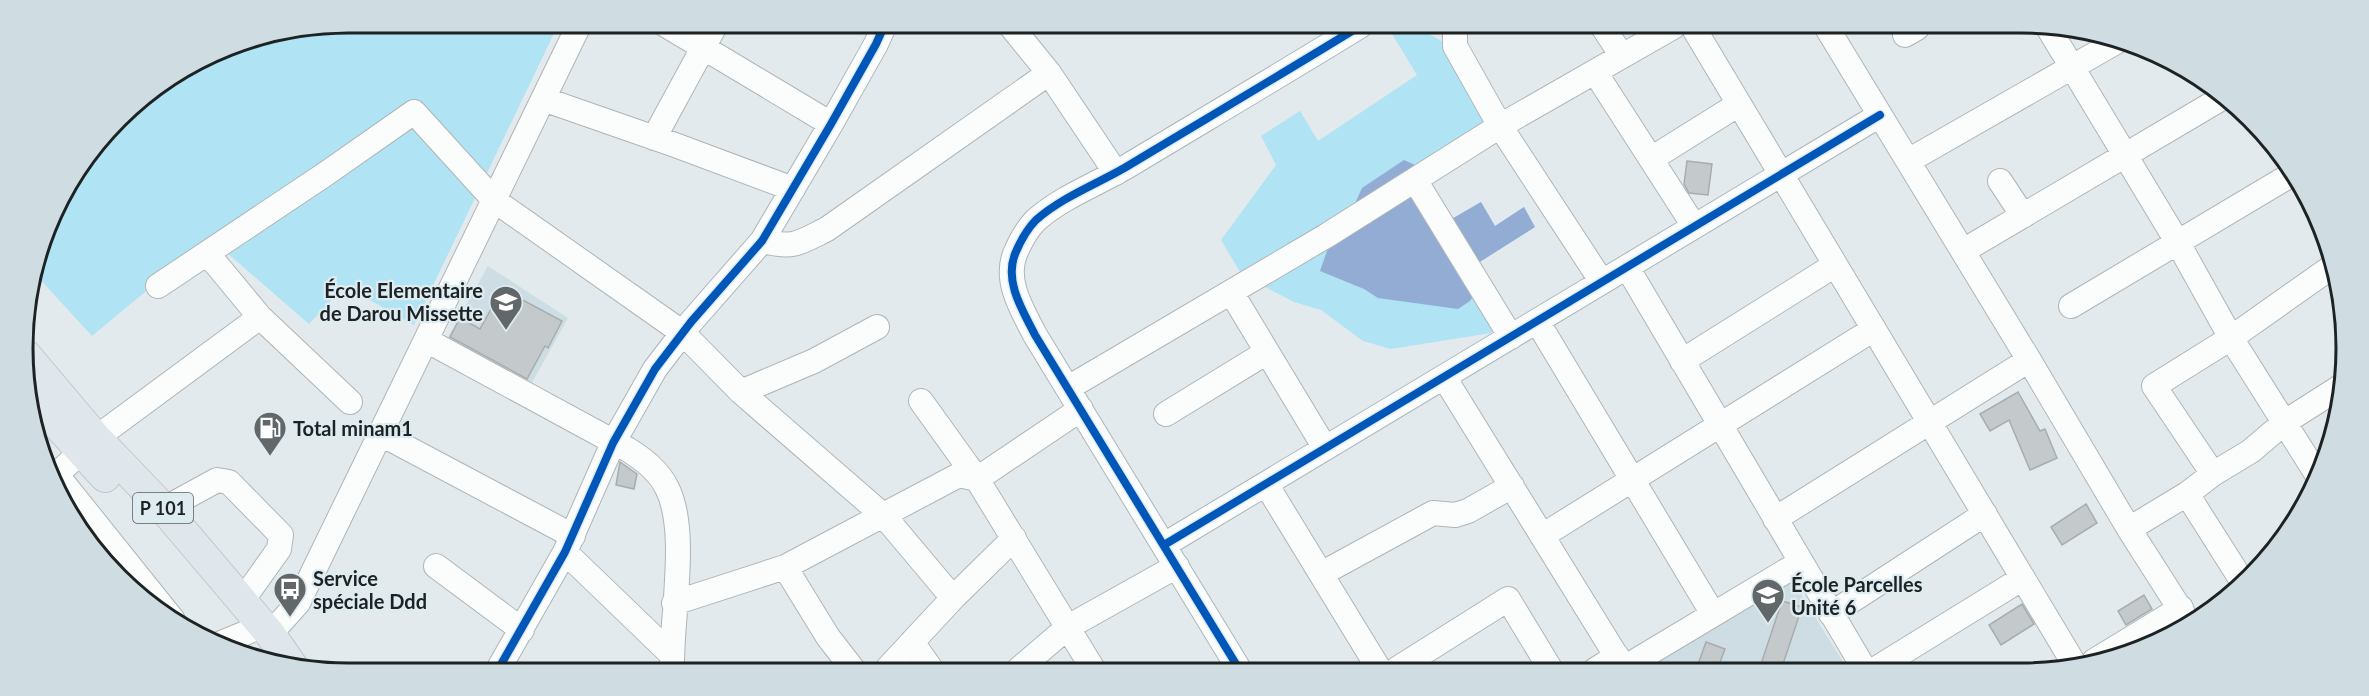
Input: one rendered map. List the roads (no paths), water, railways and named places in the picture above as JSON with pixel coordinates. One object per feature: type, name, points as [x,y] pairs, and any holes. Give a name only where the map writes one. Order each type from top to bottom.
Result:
[{"type":"main road","name":"P 101","points":[[34,366],[88,445],[263,643],[278,655]]},
{"type":"main road","name":"P 101","points":[[38,402],[164,509],[242,601],[263,643]]},
{"type":"street","points":[[238,643],[263,643],[298,603],[575,33]]},
{"type":"street","points":[[680,33],[831,124]]},
{"type":"street","points":[[654,138],[711,33]]},
{"type":"street","points":[[502,663],[569,544],[613,443],[655,369],[762,241],[831,124],[881,33]]},
{"type":"street","points":[[1016,33],[1049,73],[1116,173]]},
{"type":"street","points":[[1235,663],[1021,307],[1012,280],[1012,262],[1024,235],[1035,221],[1062,202],[1116,173],[1345,33]]},
{"type":"street","points":[[1455,33],[1455,46],[1500,126],[1602,282]]},
{"type":"street","points":[[1607,33],[1622,56]]},
{"type":"street","points":[[1068,388],[1326,236],[1500,126],[1662,33]]},
{"type":"street","points":[[1697,33],[2071,659]]},
{"type":"street","points":[[1830,33],[2129,529],[2185,615],[2127,644]]},
{"type":"street","points":[[2053,35],[2178,243],[2231,338],[2313,467]]},
{"type":"street","points":[[1908,161],[2109,46]]},
{"type":"street","points":[[1594,72],[1694,226]]},
{"type":"street","points":[[762,241],[782,246],[798,243],[827,229],[1049,73]]},
{"type":"street","points":[[543,99],[793,189]]},
{"type":"street","points":[[1963,251],[2217,101]]},
{"type":"street","points":[[1651,159],[1739,104]]},
{"type":"street","points":[[158,286],[414,112],[494,200],[683,333],[741,392],[884,516],[953,598]]},
{"type":"street","points":[[1164,545],[1880,115]]},
{"type":"street","points":[[2071,306],[2286,178]]},
{"type":"street","points":[[1415,180],[1511,337]]},
{"type":"street","points":[[2000,181],[2023,216]]},
{"type":"street","points":[[207,253],[260,317],[350,402]]},
{"type":"street","points":[[1682,361],[1835,265]]},
{"type":"street","points":[[1627,267],[1861,663]]},
{"type":"street","points":[[2212,474],[2154,386],[2231,338],[2326,270]]},
{"type":"street","points":[[1231,292],[1325,448]]},
{"type":"street","points":[[59,473],[88,445],[260,317]]},
{"type":"street","points":[[1537,321],[1713,614]]},
{"type":"street","points":[[741,392],[814,361],[877,327]]},
{"type":"street","points":[[1542,536],[1874,329]]},
{"type":"street","points":[[426,340],[627,449],[647,462],[667,488],[674,510],[678,536],[672,661]]},
{"type":"street","points":[[1166,414],[1267,352]]},
{"type":"street","points":[[1775,519],[2029,360]]},
{"type":"street","points":[[1444,377],[1621,663]]},
{"type":"street","points":[[2129,529],[2251,451],[2285,422],[2333,392]]},
{"type":"street","points":[[921,402],[977,479],[1089,663]]},
{"type":"street","points":[[674,603],[785,567],[959,475],[977,479],[1081,409]]},
{"type":"street","points":[[381,434],[569,544],[672,661]]},
{"type":"street","points":[[164,509],[217,480],[223,480],[229,482],[280,535],[279,549],[242,601]]},
{"type":"street","points":[[1266,484],[1375,663]]},
{"type":"street","points":[[1321,574],[1433,513],[1455,514],[1468,511],[1512,486]]},
{"type":"street","points":[[2187,494],[2239,575]]},
{"type":"street","points":[[71,499],[88,525],[146,590]]},
{"type":"street","points":[[1831,614],[1985,514]]},
{"type":"street","points":[[893,663],[953,598],[1014,538]]},
{"type":"street","points":[[1626,663],[1801,562]]},
{"type":"street","points":[[436,566],[522,630]]},
{"type":"street","points":[[1026,663],[1068,627],[1177,566]]},
{"type":"street","points":[[785,567],[828,637],[848,663]]},
{"type":"street","points":[[1885,663],[2023,578]]},
{"type":"street","points":[[1407,663],[1508,599],[1547,663]]},
{"type":"street","points":[[912,642],[927,663]]},
{"type":"place","name":"École Elementaire de Darou Missette","points":[[506,331]]},
{"type":"place","name":"Total minam1","points":[[270,457]]},
{"type":"place","name":"Service spéciale Ddd","points":[[290,618]]},
{"type":"place","name":"École Parcelles Unité 6","points":[[1768,624]]}]
